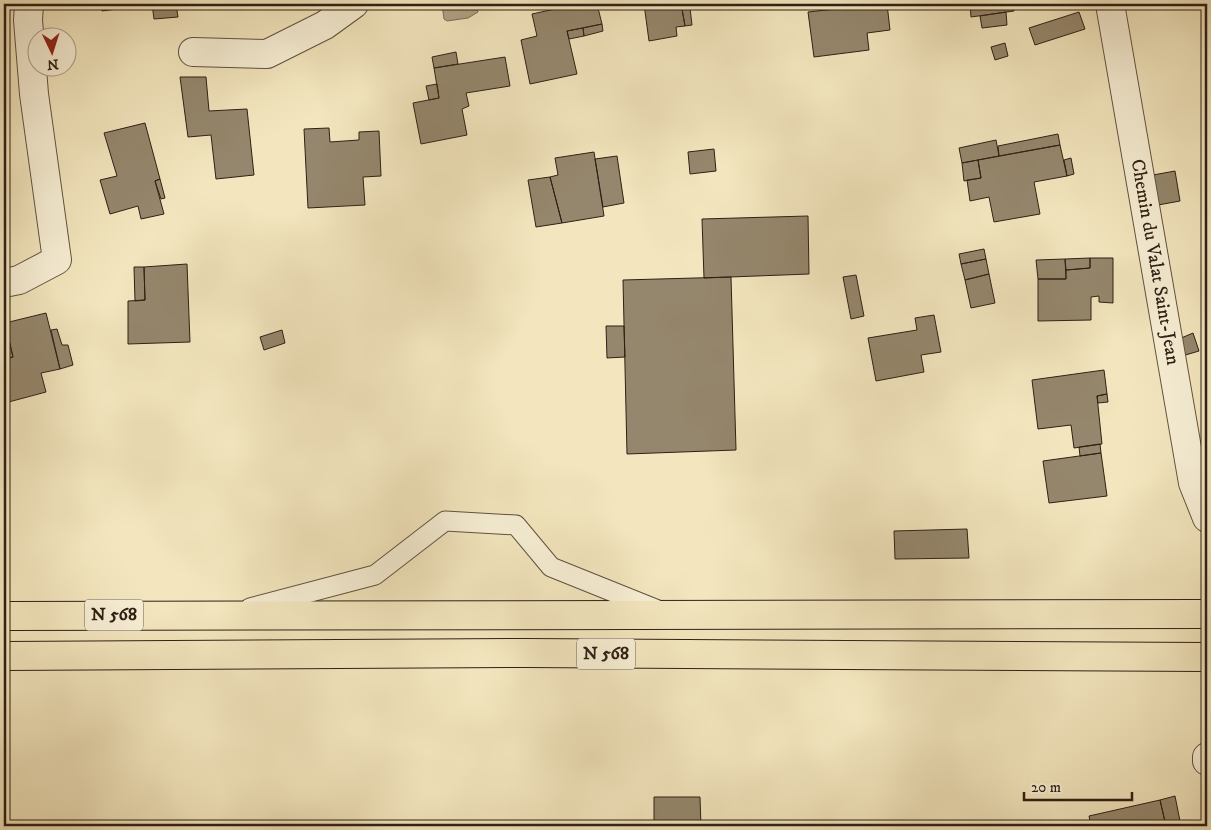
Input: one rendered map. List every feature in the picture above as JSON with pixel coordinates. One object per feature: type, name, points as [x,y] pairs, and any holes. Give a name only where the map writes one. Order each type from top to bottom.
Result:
[{"type":"highway","name":"N 568","points":[[4,616],[1207,614]]},
{"type":"highway","name":"N 568","points":[[4,656],[536,654],[1207,657]]},
{"type":"street","points":[[4,283],[19,280],[57,260],[34,94],[28,20],[29,4]]},
{"type":"street","points":[[193,52],[267,54],[325,25],[354,4]]},
{"type":"street","name":"Chemin du Valat Saint-Jean","points":[[1110,4],[1193,483],[1207,518]]},
{"type":"street","points":[[1207,756],[1207,761]]},
{"type":"lane","points":[[223,615],[375,575],[445,521],[516,525],[550,567],[669,614]]},
{"type":"shaded area","points":[[442,4],[476,4],[478,12],[468,18],[447,21],[444,19]]},
{"type":"building","points":[[101,4],[153,4],[102,11]]},
{"type":"building","points":[[152,4],[176,4],[178,17],[154,19]]},
{"type":"building","points":[[578,4],[597,4],[602,24],[567,31],[577,74],[530,84],[521,40],[537,36],[532,14]]},
{"type":"building","points":[[644,4],[690,4],[690,8],[682,9],[685,26],[676,27],[677,36],[649,41]]},
{"type":"building","points":[[862,4],[887,4],[890,30],[867,33],[869,50],[814,57],[808,12],[863,6]]},
{"type":"building","points":[[970,4],[1013,4],[1014,11],[971,17]]},
{"type":"building","points":[[690,8],[692,25],[685,26],[682,9]]},
{"type":"building","points":[[1006,12],[1007,25],[982,28],[980,16]]},
{"type":"building","points":[[1079,12],[1085,29],[1035,45],[1029,28]]},
{"type":"building","points":[[602,24],[603,31],[584,36],[583,28]]},
{"type":"building","points":[[583,28],[584,36],[569,39],[567,31]]},
{"type":"building","points":[[1005,43],[1008,56],[995,60],[991,47]]},
{"type":"building","points":[[456,52],[458,64],[434,68],[432,57]]},
{"type":"building","points":[[505,57],[510,86],[466,93],[469,106],[462,109],[467,135],[421,144],[413,103],[439,98],[434,68]]},
{"type":"building","points":[[180,77],[206,77],[209,111],[247,109],[254,175],[216,179],[211,135],[188,137]]},
{"type":"building","points":[[437,84],[439,98],[429,100],[426,86]]},
{"type":"building","points":[[145,123],[160,179],[155,181],[164,214],[141,219],[138,206],[110,214],[100,180],[117,176],[104,133]]},
{"type":"building","points":[[329,128],[330,142],[359,140],[359,132],[379,131],[381,176],[363,177],[365,205],[308,208],[304,129]]},
{"type":"building","points":[[1058,134],[1060,145],[999,156],[998,146]]},
{"type":"building","points":[[996,140],[999,156],[962,163],[959,148]]},
{"type":"building","points":[[1060,145],[1067,176],[1034,182],[1040,214],[994,222],[989,197],[970,201],[967,180],[981,178],[978,160]]},
{"type":"building","points":[[714,149],[716,171],[690,174],[688,152]]},
{"type":"building","points":[[594,152],[604,216],[562,223],[550,177],[558,175],[555,158]]},
{"type":"building","points":[[617,156],[624,203],[603,207],[595,159]]},
{"type":"building","points":[[1071,158],[1074,174],[1067,176],[1064,160]]},
{"type":"building","points":[[978,160],[981,178],[964,181],[962,163]]},
{"type":"building","points":[[1175,171],[1180,201],[1158,205],[1153,175]]},
{"type":"building","points":[[550,177],[562,223],[536,227],[528,180]]},
{"type":"building","points":[[160,179],[165,198],[161,199],[155,181]]},
{"type":"building","points":[[808,216],[809,274],[704,278],[702,219]]},
{"type":"building","points":[[984,249],[986,259],[961,264],[959,254]]},
{"type":"building","points":[[1090,258],[1090,268],[1066,270],[1065,259]]},
{"type":"building","points":[[1090,258],[1113,258],[1113,303],[1099,302],[1099,296],[1091,297],[1091,320],[1038,321],[1038,279],[1066,279],[1066,270],[1090,268]]},
{"type":"building","points":[[986,259],[989,274],[965,280],[961,264]]},
{"type":"building","points":[[1065,259],[1066,279],[1038,279],[1036,260]]},
{"type":"building","points":[[187,264],[190,342],[128,344],[128,301],[145,300],[144,267]]},
{"type":"building","points":[[134,267],[144,267],[145,300],[135,301]]},
{"type":"building","points":[[989,274],[995,303],[971,308],[965,280]]},
{"type":"building","points":[[856,275],[864,316],[851,319],[843,277]]},
{"type":"building","points":[[731,277],[736,450],[627,454],[623,280]]},
{"type":"building","points":[[46,313],[60,369],[41,373],[46,392],[5,403],[4,359],[13,357],[5,323]]},
{"type":"building","points":[[934,315],[941,352],[921,355],[924,372],[876,381],[868,338],[917,330],[915,318]]},
{"type":"building","points":[[4,323],[13,357],[6,359],[4,349]]},
{"type":"building","points":[[606,326],[624,326],[625,357],[607,358]]},
{"type":"building","points":[[57,329],[62,345],[68,345],[73,365],[60,369],[51,330]]},
{"type":"building","points":[[282,330],[285,343],[264,350],[260,337]]},
{"type":"building","points":[[1193,333],[1199,351],[1182,356],[1179,339]]},
{"type":"building","points":[[1104,370],[1107,394],[1097,396],[1102,444],[1074,448],[1071,425],[1038,429],[1032,380]]},
{"type":"building","points":[[1107,394],[1108,402],[1098,403],[1097,396]]},
{"type":"building","points":[[1100,444],[1101,453],[1080,456],[1079,447]]},
{"type":"building","points":[[1101,453],[1107,496],[1049,503],[1043,461]]},
{"type":"building","points":[[967,529],[969,558],[895,559],[894,531]]},
{"type":"building","points":[[1175,796],[1181,826],[1166,826],[1160,800]]},
{"type":"building","points":[[654,797],[700,797],[701,826],[654,826]]},
{"type":"building","points":[[1160,800],[1166,826],[1091,826],[1089,816]]}]
